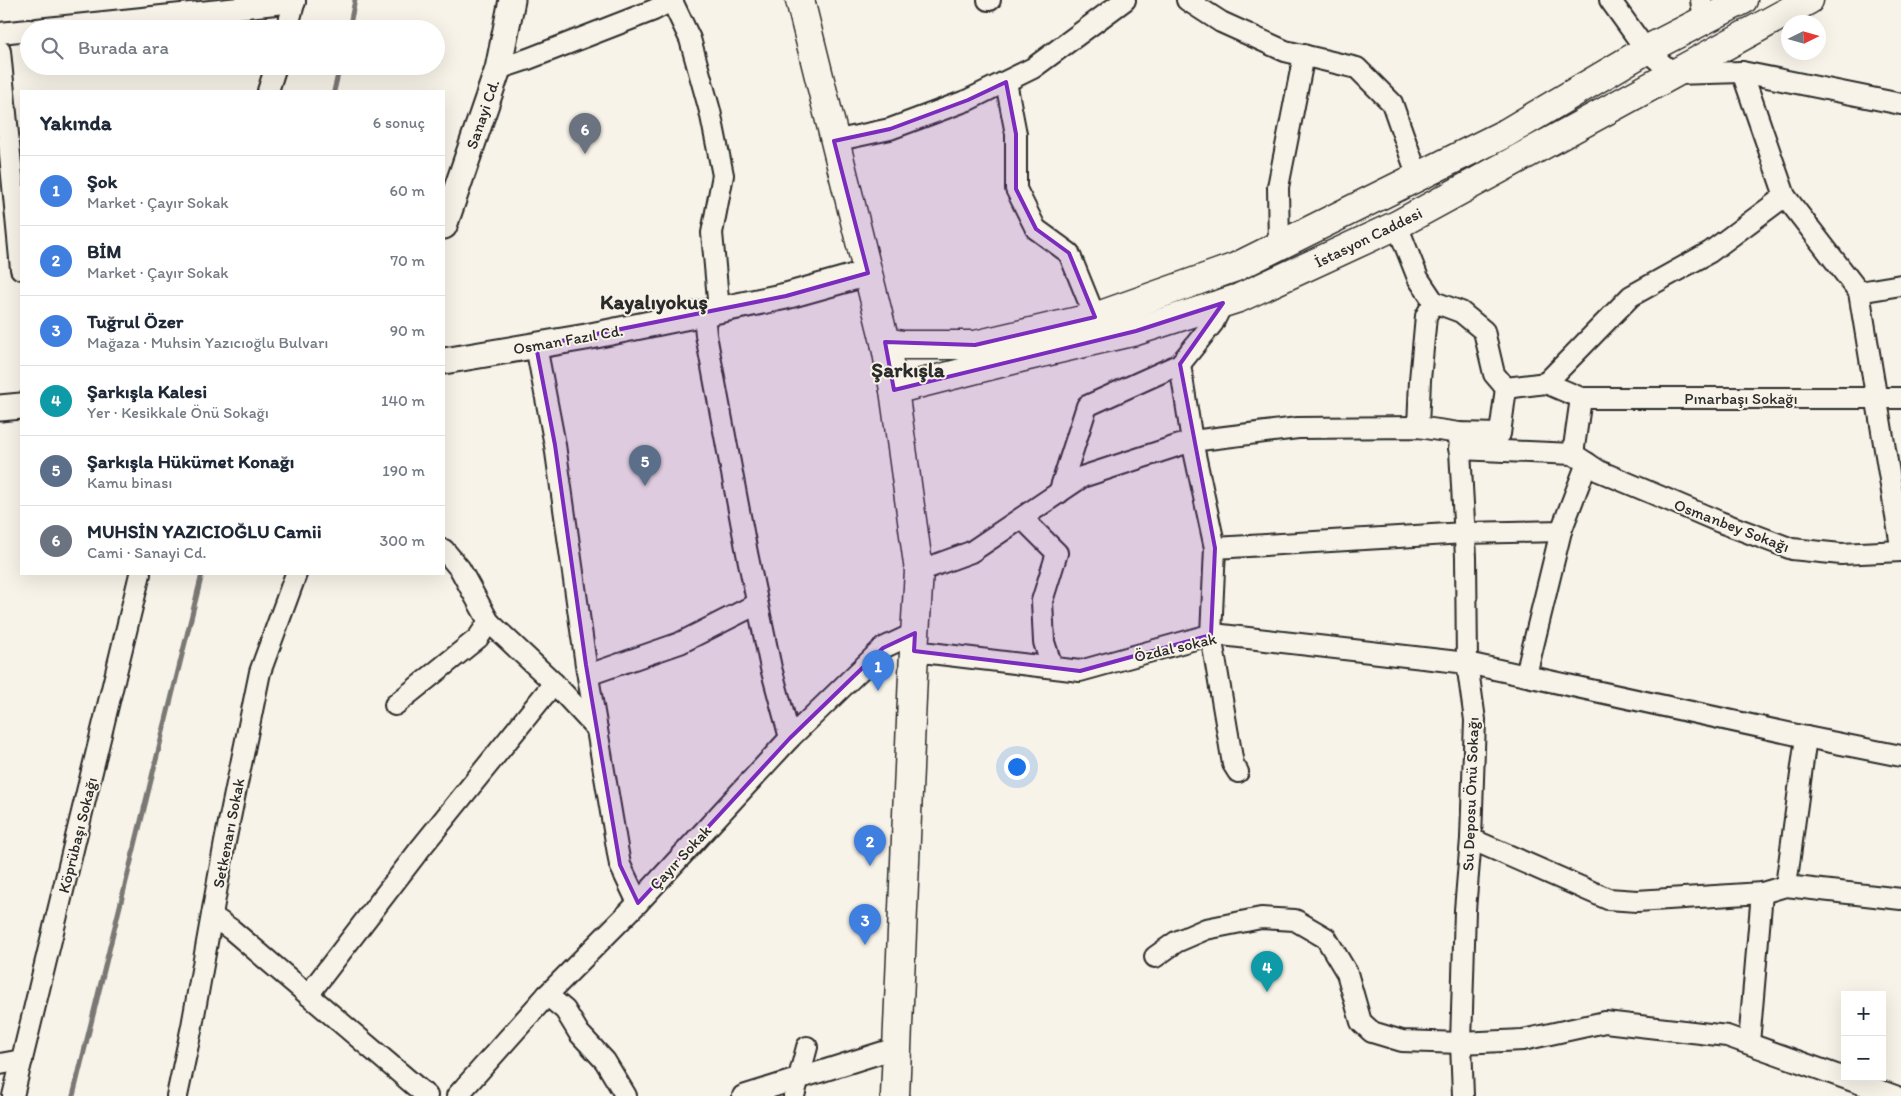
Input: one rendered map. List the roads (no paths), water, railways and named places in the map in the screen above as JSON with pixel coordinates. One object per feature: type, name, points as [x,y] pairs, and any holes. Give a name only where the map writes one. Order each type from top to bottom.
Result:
[{"type":"main road","points":[[800,0],[885,342],[894,390],[919,571],[914,642],[895,1096]]},
{"type":"main road","name":"İstasyon Caddesi","points":[[885,342],[903,345],[975,345],[1095,317],[1236,267],[1506,133],[1646,50],[1703,10],[1743,0]]},
{"type":"main road","name":"İstasyon Caddesi","points":[[894,390],[1136,331],[1239,298],[1398,225],[1809,0]]},
{"type":"main road","points":[[896,1048],[901,1096]]},
{"type":"street","name":"Sanayi Cd.","points":[[445,223],[498,69],[512,0]]},
{"type":"street","points":[[498,69],[654,10],[673,0],[690,39],[710,112],[723,175],[712,233],[712,311],[706,335],[757,604],[771,668],[790,738]]},
{"type":"street","points":[[834,141],[890,129],[968,100],[1006,82],[1033,68],[1125,0]]},
{"type":"street","points":[[1187,0],[1230,26],[1284,51],[1358,68],[1392,103],[1418,177]]},
{"type":"street","points":[[1610,0],[1646,50],[1674,74],[1742,72],[1901,104]]},
{"type":"street","points":[[120,20],[295,1],[290,20]]},
{"type":"street","points":[[0,32],[20,31]]},
{"type":"street","points":[[0,51],[20,261]]},
{"type":"street","points":[[1279,246],[1278,187],[1304,55]]},
{"type":"street","points":[[1742,72],[1785,196],[1859,292],[1901,546]]},
{"type":"street","points":[[268,90],[273,75]]},
{"type":"street","points":[[1006,82],[1016,134],[1016,189],[1036,229],[1069,253],[1095,317]]},
{"type":"street","points":[[1546,383],[1631,296],[1710,252],[1785,196]]},
{"type":"street","points":[[1398,225],[1418,278],[1434,302],[1461,312],[1484,331],[1494,374],[1506,388],[1500,434],[1459,441]]},
{"type":"street","name":"Osman Fazıl Cd.","points":[[445,362],[586,337],[786,296],[868,273]]},
{"type":"street","points":[[1859,292],[1901,286]]},
{"type":"street","points":[[1418,428],[1426,316],[1434,302]]},
{"type":"street","points":[[1059,493],[1087,406],[1180,364],[1213,323],[1223,303]]},
{"type":"street","points":[[536,346],[555,445],[588,675],[620,865],[638,903]]},
{"type":"street","points":[[1180,364],[1192,441],[1215,548],[1210,635],[1233,764],[1238,772]]},
{"type":"street","points":[[1506,388],[1546,383],[1581,398],[1580,458],[1526,675]]},
{"type":"street","name":"Pınarbaşı Sokağı","points":[[1581,398],[1901,398]]},
{"type":"street","points":[[0,408],[20,406]]},
{"type":"street","points":[[919,571],[971,552],[1082,477],[1192,441],[1298,428],[1418,428],[1459,441],[1580,458]]},
{"type":"street","name":"Su Deposu Önü Sokağı","points":[[1459,441],[1465,532],[1467,662],[1475,720],[1471,839],[1465,910],[1461,1043],[1463,1096]]},
{"type":"street","name":"Osmanbey Sokağı","points":[[1580,458],[1599,470],[1675,503],[1792,549],[1841,554],[1901,551]]},
{"type":"street","points":[[1022,518],[1057,553],[1042,601],[1044,642],[1052,668]]},
{"type":"street","points":[[1215,548],[1465,532],[1561,531]]},
{"type":"street","points":[[445,551],[460,569],[489,622],[554,683],[597,729]]},
{"type":"street","name":"Köprübaşı Sokağı","points":[[13,1096],[140,575]]},
{"type":"street","name":"Setkenarı Sokak","points":[[177,1096],[260,672],[296,575]]},
{"type":"street","points":[[588,675],[680,643],[757,604]]},
{"type":"street","points":[[395,705],[478,638],[489,622]]},
{"type":"street","name":"Özdal sokak","points":[[914,642],[1052,668],[1080,671],[1210,635],[1467,662],[1806,737],[1901,756]]},
{"type":"street","name":"Çayır Sokak","points":[[457,1096],[547,995],[638,903],[790,738],[883,648],[914,642]]},
{"type":"street","points":[[308,995],[420,849],[554,683]]},
{"type":"street","points":[[1786,886],[1806,737]]},
{"type":"street","points":[[1471,839],[1608,899],[1637,901],[1762,893],[1786,886],[1901,899]]},
{"type":"street","points":[[1749,1043],[1762,893]]},
{"type":"street","points":[[212,916],[232,930],[427,1096]]},
{"type":"street","points":[[1154,957],[1176,942],[1206,929],[1261,918],[1295,920],[1326,938],[1347,973],[1361,1022],[1372,1032],[1402,1041],[1461,1043],[1523,1040],[1605,1022],[1727,1036],[1895,1096]]},
{"type":"street","points":[[547,995],[565,1010],[579,1033],[606,1061],[626,1096]]},
{"type":"street","points":[[796,1087],[807,1047]]},
{"type":"street","points":[[743,1096],[796,1087],[896,1048]]},
{"type":"street","points":[[0,1064],[22,1060]]},
{"type":"waterway","points":[[351,20],[355,0]]},
{"type":"waterway","points":[[334,90],[338,75]]},
{"type":"waterway","points":[[73,1096],[202,575]]},
{"type":"place","name":"MUHSİN YAZICIOĞLU Camii","points":[[585,154]]},
{"type":"place","name":"Şarkışla Hükümet Konağı","points":[[645,486]]},
{"type":"place","name":"Şok","points":[[878,691]]},
{"type":"place","name":"BİM","points":[[870,866]]},
{"type":"place","name":"Tuğrul Özer","points":[[865,945]]},
{"type":"place","name":"Şarkışla Kalesi","points":[[1267,992]]},
{"type":"district","name":"Kayalıyokuş","points":[[654,302]]},
{"type":"district","name":"Şarkışla","points":[[908,370]]}]
